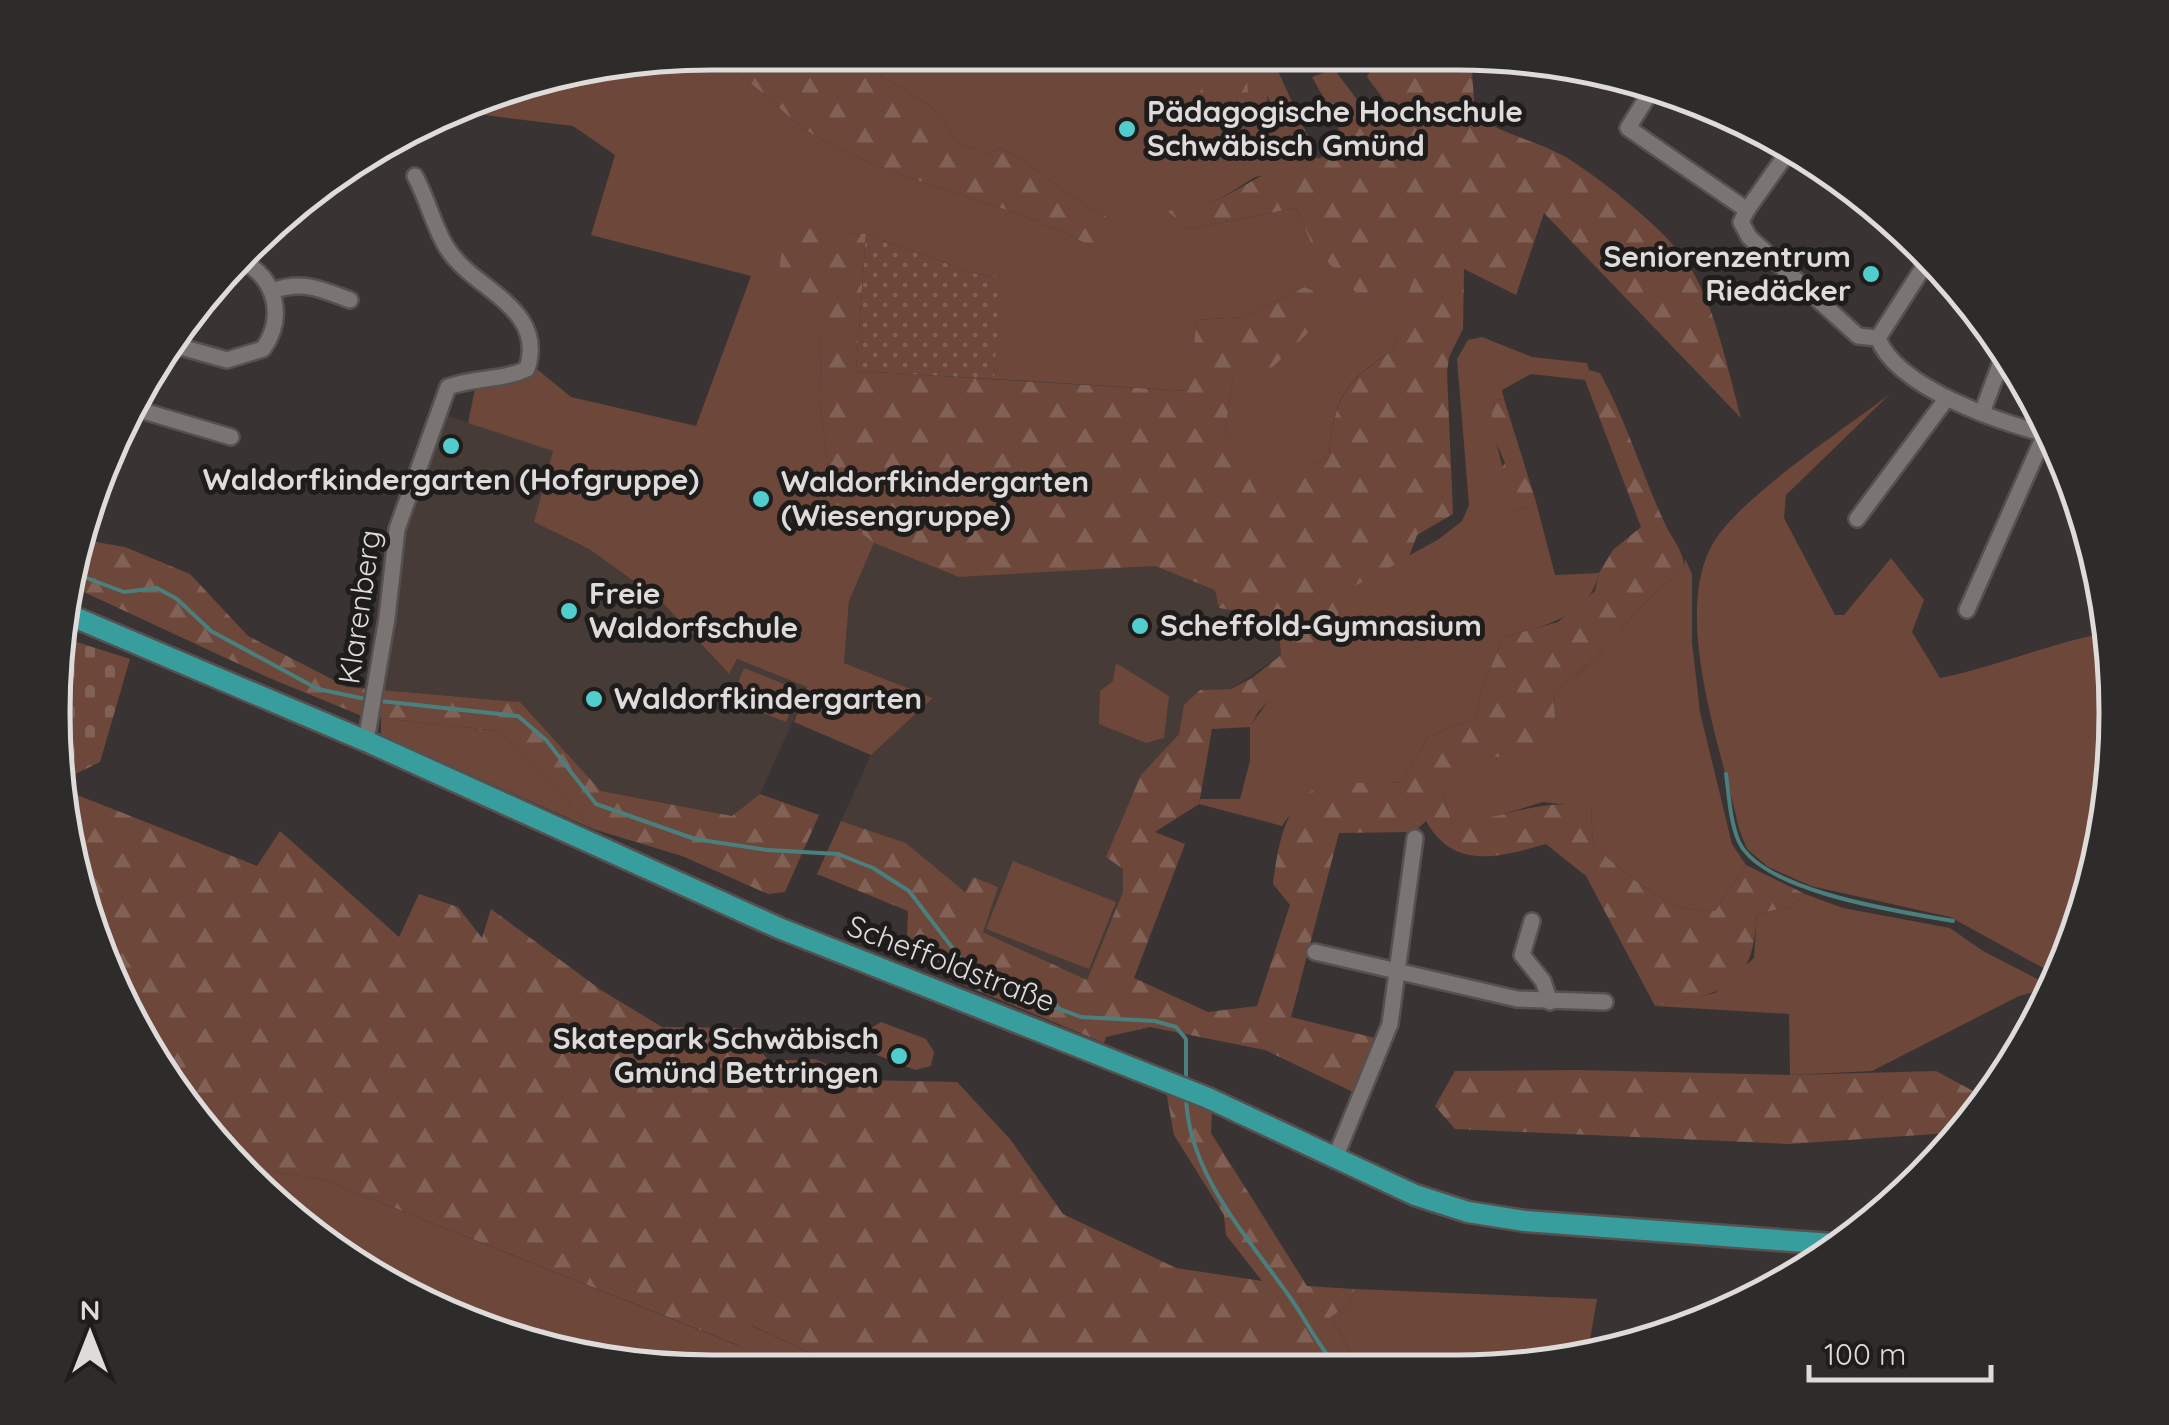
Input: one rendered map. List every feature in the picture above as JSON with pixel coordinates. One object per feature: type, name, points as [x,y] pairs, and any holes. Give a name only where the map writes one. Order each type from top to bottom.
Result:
[{"type":"main road","name":"Scheffoldstraße","points":[[77,618],[368,734],[779,928],[1173,1083],[1415,1196],[1468,1212],[1525,1221],[1820,1242]]},
{"type":"street","points":[[1646,99],[1628,128],[1746,210]]},
{"type":"street","points":[[1782,159],[1746,210],[1741,222],[1749,238],[1858,336],[1878,338]]},
{"type":"street","name":"Klarenberg","points":[[368,734],[397,529],[448,387],[467,380],[506,379],[527,368],[533,350],[522,320],[509,302],[446,248],[415,176]]},
{"type":"street","points":[[184,348],[228,360],[263,349],[278,317],[272,291],[251,266]]},
{"type":"street","points":[[1878,338],[1922,270]]},
{"type":"street","points":[[272,291],[295,282],[350,300]]},
{"type":"street","points":[[1878,338],[1890,360],[1947,398],[2034,430]]},
{"type":"street","points":[[1982,413],[1999,368]]},
{"type":"street","points":[[1858,519],[1947,398]]},
{"type":"street","points":[[145,412],[231,437]]},
{"type":"street","points":[[1967,610],[2043,450]]},
{"type":"street","points":[[1336,1158],[1379,1059],[1398,972],[1416,838]]},
{"type":"street","points":[[1532,921],[1522,955],[1543,981],[1550,1002]]},
{"type":"street","points":[[1315,952],[1518,999],[1605,1002]]},
{"type":"shaded area","points":[[445,415],[554,451],[534,522],[589,549],[660,600],[728,674],[736,659],[808,687],[760,794],[733,816],[601,791],[520,702],[383,690],[402,527]]},
{"type":"shaded area","points":[[874,543],[959,577],[1155,566],[1216,590],[1219,608],[1246,613],[1279,632],[1281,655],[1231,689],[1200,690],[1179,734],[1141,776],[1123,868],[1123,892],[1087,980],[982,931],[998,886],[966,893],[906,843],[841,821],[871,755],[933,698],[844,663],[849,601]]},
{"type":"green space","points":[[731,70],[801,126],[851,154],[1028,218],[1096,249],[1106,216],[1000,148],[987,155],[959,143],[931,106],[880,76],[882,70],[1264,70],[1268,104],[1282,118],[1307,167],[1255,177],[1220,199],[1170,211],[1188,229],[1296,208],[1312,245],[1419,259],[1393,350],[1363,372],[1345,393],[1334,419],[1329,456],[1256,494],[1225,432],[1234,370],[1304,287],[1244,317],[1197,320],[1189,391],[994,379],[1000,277],[976,274],[866,234],[784,227],[821,330],[820,402],[833,510],[874,543],[849,601],[844,663],[933,698],[871,755],[794,722],[807,687],[737,659],[729,674],[660,600],[589,549],[534,522],[553,451],[468,423],[476,384],[506,384],[538,370],[571,397],[696,426],[751,276],[591,235],[615,155],[573,126],[479,114],[546,92],[629,75]]},
{"type":"green space","points":[[731,70],[882,70],[880,76],[931,106],[959,143],[987,155],[1000,148],[1106,216],[1103,247],[1096,249],[1028,218],[851,154],[801,126]]},
{"type":"green space","points":[[1207,70],[1246,70],[1250,115],[1232,126],[1197,103]]},
{"type":"green space","points":[[1263,70],[1277,70],[1318,159],[1334,151],[1339,125],[1312,77],[1335,70],[1361,105],[1396,116],[1367,77],[1371,70],[1472,70],[1475,114],[1578,165],[1642,214],[1681,254],[1711,311],[1741,418],[1544,213],[1516,295],[1464,269],[1463,329],[1449,357],[1447,372],[1453,514],[1417,535],[1409,557],[1351,588],[1326,640],[1258,712],[1250,727],[1212,729],[1199,804],[1155,832],[1185,844],[1134,978],[1208,1012],[1257,1006],[1290,905],[1273,884],[1282,835],[1296,805],[1307,794],[1339,783],[1401,782],[1428,737],[1476,717],[1482,687],[1504,637],[1558,622],[1595,591],[1599,573],[1613,550],[1641,527],[1585,380],[1589,370],[1600,373],[1610,392],[1657,507],[1681,552],[1684,569],[1554,692],[1555,717],[1564,736],[1554,752],[1542,755],[1545,770],[1523,777],[1512,756],[1488,758],[1471,766],[1444,797],[1452,823],[1555,805],[1591,808],[1593,846],[1650,891],[1680,906],[1715,911],[1746,865],[1805,894],[1790,907],[1757,914],[1749,960],[1741,974],[1717,991],[1655,1006],[1586,876],[1546,844],[1495,856],[1464,854],[1437,837],[1426,821],[1414,832],[1339,833],[1291,1017],[1375,1038],[1353,1092],[1265,1050],[1150,1027],[1106,1037],[1104,1043],[952,980],[907,937],[908,911],[817,874],[841,821],[906,843],[965,892],[973,877],[998,887],[983,932],[1087,980],[1123,892],[1123,869],[1106,857],[1141,775],[1179,734],[1184,705],[1200,690],[1231,689],[1281,655],[1279,632],[1246,613],[1219,608],[1215,590],[1155,566],[959,577],[874,543],[833,511],[820,402],[821,330],[777,293],[784,226],[866,234],[856,371],[1188,391],[1197,320],[1244,317],[1304,287],[1325,296],[1313,328],[1258,381],[1234,371],[1225,432],[1257,493],[1329,456],[1335,419],[1345,393],[1363,372],[1393,350],[1418,260],[1360,297],[1312,245],[1296,208],[1188,229],[1168,211],[1220,199],[1272,170],[1307,167],[1283,127],[1263,81]]},
{"type":"green space","points":[[866,234],[976,274],[1001,277],[994,379],[856,371]]},
{"type":"green space","points":[[1482,337],[1532,357],[1587,363],[1585,380],[1531,374],[1502,390],[1504,399],[1494,400],[1493,414],[1514,512],[1536,502],[1555,575],[1599,573],[1594,588],[1586,600],[1562,618],[1504,637],[1482,687],[1476,717],[1428,737],[1401,782],[1321,791],[1295,809],[1282,826],[1199,804],[1200,799],[1240,799],[1250,761],[1250,726],[1351,588],[1439,539],[1462,521],[1469,505],[1457,359],[1468,340]]},
{"type":"green space","points":[[1890,394],[1786,495],[1784,518],[1835,615],[1844,615],[1891,558],[1924,600],[1912,632],[1940,678],[2095,635],[2099,712],[2094,796],[2077,879],[2045,969],[1950,917],[1811,886],[1768,867],[1747,849],[1712,723],[1698,643],[1697,605],[1702,570],[1715,540],[1748,503]]},
{"type":"green space","points":[[1504,399],[1536,502],[1514,512],[1501,495],[1497,475],[1505,463],[1490,428],[1494,400]]},
{"type":"green space","points":[[93,542],[125,547],[190,574],[248,636],[347,687],[520,702],[601,791],[732,816],[760,794],[819,815],[785,892],[768,894],[682,856],[593,829],[498,731],[362,716],[267,677],[81,591]]},
{"type":"green space","points":[[1685,559],[1692,574],[1692,642],[1700,712],[1732,844],[1746,865],[1715,911],[1680,906],[1665,899],[1593,846],[1591,808],[1543,802],[1477,822],[1452,823],[1444,797],[1467,765],[1491,756],[1536,752],[1563,736],[1555,717],[1554,692],[1589,664],[1650,598],[1684,569]]},
{"type":"green space","points":[[74,641],[130,659],[100,762],[73,775],[70,712]]},
{"type":"green space","points":[[1116,663],[1169,696],[1164,738],[1146,743],[1099,724],[1100,691],[1113,681]]},
{"type":"green space","points":[[744,668],[799,690],[786,722],[731,700]]},
{"type":"green space","points":[[381,718],[498,731],[593,829],[381,735]]},
{"type":"green space","points":[[75,794],[257,866],[280,831],[399,937],[419,894],[458,907],[482,938],[491,909],[601,990],[662,1027],[742,1028],[769,1061],[815,1059],[862,1080],[957,1082],[1010,1139],[1063,1214],[1176,1268],[1262,1281],[1226,1235],[1224,1215],[1174,1135],[1166,1090],[1212,1111],[1211,1133],[1307,1286],[1354,1289],[1349,1304],[1331,1317],[1353,1355],[814,1355],[751,1325],[740,1346],[322,1179],[262,1171],[229,1136],[178,1069],[136,997],[104,919]]},
{"type":"green space","points":[[1013,861],[1116,902],[1089,969],[986,929]]},
{"type":"green space","points":[[1805,894],[1843,908],[1950,928],[1983,951],[2040,980],[2035,992],[2019,996],[1872,1071],[1790,1075],[1789,1014],[1655,1006],[1715,993],[1754,958],[1757,914],[1790,907]]},
{"type":"green space","name":"Skatepark Schwäbisch Gmünd Bettringen","points":[[881,1022],[926,1039],[934,1052],[931,1066],[915,1070],[847,1043]]},
{"type":"green space","points":[[1455,1071],[1790,1075],[1936,1071],[1975,1092],[1942,1134],[1789,1144],[1455,1129],[1435,1106]]},
{"type":"green space","points":[[262,1171],[322,1179],[739,1346],[750,1325],[814,1355],[629,1350],[506,1321],[391,1269],[321,1222]]},
{"type":"green space","points":[[1354,1289],[1597,1299],[1590,1341],[1540,1350],[1456,1355],[1353,1355],[1331,1317],[1349,1304]]},
{"type":"waterway","points":[[84,577],[124,592],[157,588],[177,599],[211,631],[318,689],[370,700]]},
{"type":"waterway","points":[[380,701],[518,716],[546,740],[596,804],[695,839],[767,850],[838,854],[873,868],[909,891],[967,967],[1012,991],[1081,1017],[1155,1021],[1176,1027],[1186,1039],[1186,1081]]},
{"type":"waterway","points":[[1726,774],[1739,842],[1753,859],[1775,874],[1836,897],[1953,921]]},
{"type":"waterway","points":[[1186,1095],[1196,1150],[1207,1175],[1327,1355]]},
{"type":"place","name":"Pädagogische Hochschule Schwäbisch Gmünd","points":[[1127,129]]},
{"type":"place","name":"Seniorenzentrum Riedäcker","points":[[1871,274]]},
{"type":"place","name":"Waldorfkindergarten (Hofgruppe)","points":[[451,446]]},
{"type":"place","name":"Waldorfkindergarten (Wiesengruppe)","points":[[761,499]]},
{"type":"place","name":"Freie Waldorfschule","points":[[569,611]]},
{"type":"place","name":"Scheffold-Gymnasium","points":[[1140,626]]},
{"type":"place","name":"Waldorfkindergarten","points":[[594,699]]},
{"type":"place","name":"Skatepark Schwäbisch Gmünd Bettringen","points":[[899,1056]]}]
